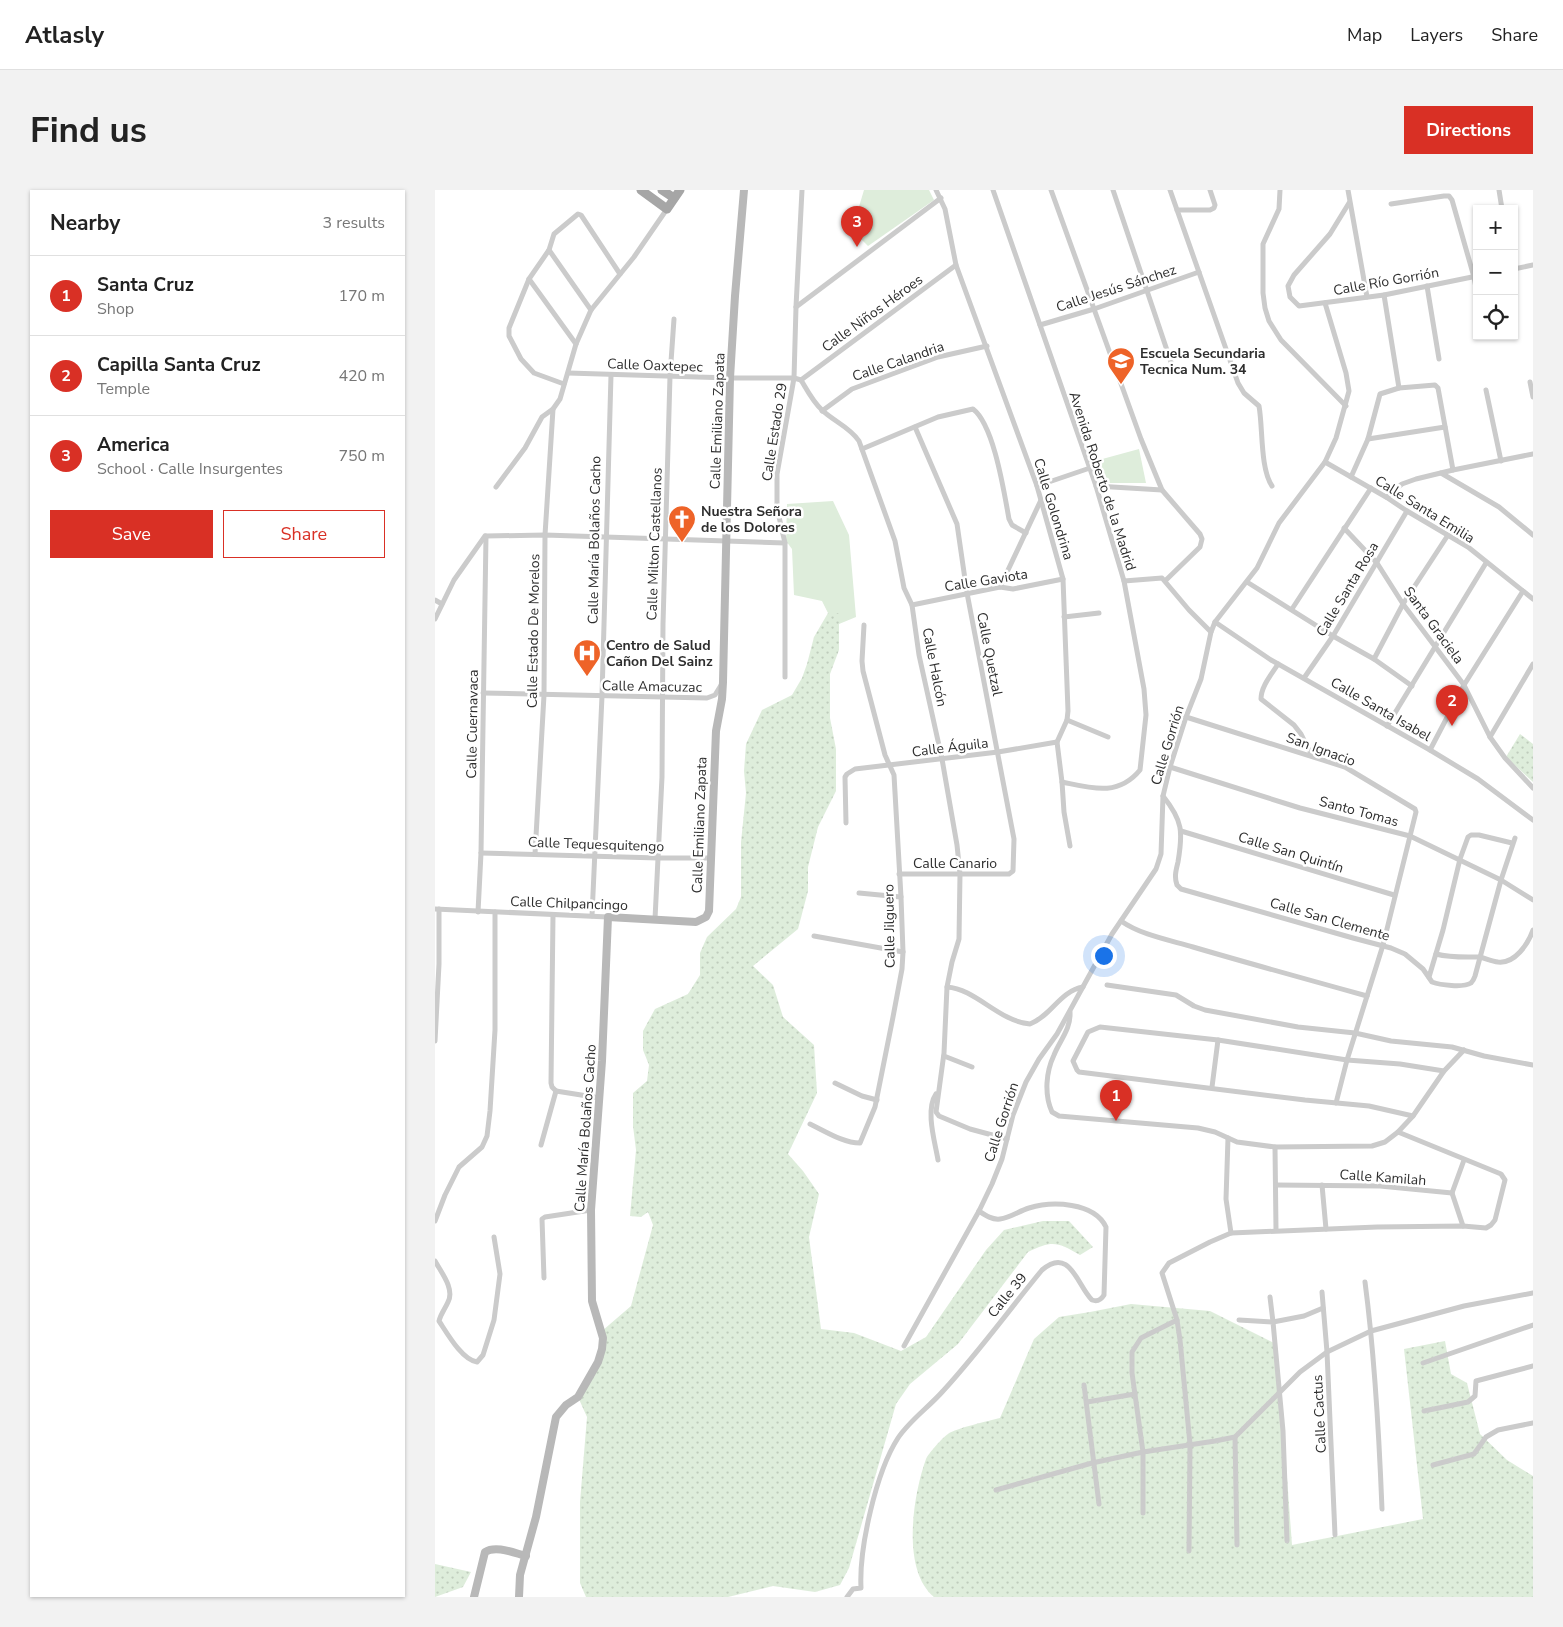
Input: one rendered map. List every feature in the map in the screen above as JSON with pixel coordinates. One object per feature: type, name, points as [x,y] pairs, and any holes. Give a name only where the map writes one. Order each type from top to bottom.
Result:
[{"type":"main road","points":[[641,190],[667,209],[680,190]]},
{"type":"main road","points":[[662,190],[675,198]]},
{"type":"street","name":"Calle Emiliano Zapata","points":[[701,920],[706,917],[709,911],[716,730],[722,699],[730,378],[735,296],[745,190]]},
{"type":"street","name":"Calle Estado 29","points":[[785,677],[785,543],[777,508],[777,474],[785,438],[794,378],[802,190]]},
{"type":"street","name":"Calle Golondrina","points":[[936,190],[941,198],[949,225],[956,264],[1037,486],[1063,579],[1068,711],[1067,720],[1057,742]]},
{"type":"street","name":"Avenida Roberto de la Madrid","points":[[993,190],[1096,486],[1124,581],[1144,689],[1146,716],[1140,770],[1128,781],[1106,789],[1096,789],[1062,782]]},
{"type":"street","points":[[1051,190],[1141,439],[1162,490],[1183,513],[1202,539],[1200,547],[1165,581]]},
{"type":"street","points":[[1170,190],[1238,383],[1243,393],[1259,406],[1266,472],[1272,486]]},
{"type":"street","points":[[1177,210],[1210,210],[1214,208],[1215,204],[1210,190]]},
{"type":"street","points":[[1280,190],[1279,209],[1263,244],[1262,255],[1263,293],[1269,321],[1281,340],[1346,406]]},
{"type":"street","points":[[1348,190],[1367,297]]},
{"type":"street","points":[[1499,190],[1501,205]]},
{"type":"street","points":[[1114,191],[1174,371]]},
{"type":"street","points":[[1391,204],[1449,196],[1452,200],[1473,269]]},
{"type":"street","points":[[796,307],[941,198]]},
{"type":"street","name":"Calle Río Gorrión","points":[[1349,203],[1330,234],[1294,275],[1288,286],[1290,297],[1299,306],[1384,295],[1473,276]]},
{"type":"street","points":[[496,487],[525,448],[542,417],[553,410],[560,398],[576,344],[591,310],[620,274],[667,209]]},
{"type":"street","points":[[564,384],[534,372],[521,360],[510,341],[509,328],[529,279],[549,250],[552,239],[557,231],[578,214],[581,215],[620,274]]},
{"type":"street","points":[[549,250],[591,310]]},
{"type":"street","name":"Calle Niños Héroes","points":[[801,380],[956,264]]},
{"type":"street","points":[[1518,268],[1533,264]]},
{"type":"street","name":"Calle Jesús Sánchez","points":[[1040,325],[1094,309],[1199,272]]},
{"type":"street","points":[[529,279],[576,344]]},
{"type":"street","points":[[1427,286],[1439,359]]},
{"type":"street","points":[[1384,295],[1399,388]]},
{"type":"street","name":"Calle Gorrión","points":[[904,1346],[979,1211],[1002,1159],[1019,1096],[1026,1082],[1039,1059],[1057,1034],[1121,921],[1156,869],[1161,854],[1163,796],[1185,717],[1201,679],[1215,622],[1247,582],[1264,556],[1279,523],[1325,462],[1337,438],[1349,391],[1325,303]]},
{"type":"street","name":"Calle Milton Castellanos","points":[[655,919],[662,777],[661,698],[665,538],[670,376],[674,319]]},
{"type":"street","name":"Calle Calandria","points":[[822,411],[852,389],[937,357],[987,346]]},
{"type":"street","name":"Calle Oaxtepec","points":[[568,373],[794,378],[801,380]]},
{"type":"street","name":"Calle María Bolaños Cacho","points":[[592,916],[602,696],[611,375]]},
{"type":"street","name":"Calle Halcón","points":[[801,380],[822,411],[856,437],[895,541],[904,588],[913,604],[919,655],[953,818],[960,874],[959,939],[947,987],[944,1056],[936,1112],[939,1116],[970,1129],[1007,1139]]},
{"type":"street","points":[[1530,382],[1533,397]]},
{"type":"street","points":[[1351,477],[1367,439],[1378,396],[1399,388],[1437,386],[1453,470]]},
{"type":"street","points":[[1486,390],[1501,461]]},
{"type":"street","points":[[862,449],[937,417],[973,409],[980,417],[998,463],[1009,519],[1012,525],[1026,533]]},
{"type":"street","name":"Calle Estado De Morelos","points":[[535,854],[544,695],[545,535],[553,410]]},
{"type":"street","name":"Calle Quetzal","points":[[915,426],[957,524],[967,593],[1014,839],[1013,871],[1011,873]]},
{"type":"street","points":[[1367,439],[1445,426]]},
{"type":"street","points":[[1386,496],[1402,484],[1441,472],[1533,454]]},
{"type":"street","name":"Calle Santa Emilia","points":[[1325,462],[1386,496],[1407,511],[1468,547],[1533,599]]},
{"type":"street","points":[[1037,486],[1090,468]]},
{"type":"street","points":[[1441,472],[1499,507],[1533,535]]},
{"type":"street","points":[[1096,486],[1162,490]]},
{"type":"street","points":[[1292,609],[1371,488]]},
{"type":"street","points":[[1000,587],[1041,500]]},
{"type":"street","name":"Calle Santa Rosa","points":[[1304,678],[1333,636],[1407,511]]},
{"type":"street","name":"Santa Graciela","points":[[1344,528],[1377,563],[1403,604],[1464,684],[1490,737],[1505,758],[1533,788]]},
{"type":"street","points":[[435,619],[454,580],[486,536],[545,535],[785,543]]},
{"type":"street","points":[[1373,659],[1403,604],[1448,535]]},
{"type":"street","name":"Calle Cuernavaca","points":[[478,912],[481,852],[486,536]]},
{"type":"street","points":[[1387,726],[1487,563]]},
{"type":"street","points":[[1124,581],[1158,578],[1165,581],[1189,610],[1211,632]]},
{"type":"street","name":"Calle Gaviota","points":[[913,604],[1000,587],[1013,590],[1063,579]]},
{"type":"street","points":[[1247,582],[1373,659],[1412,686]]},
{"type":"street","points":[[1430,750],[1464,684],[1523,591]]},
{"type":"street","points":[[435,600],[442,604]]},
{"type":"street","points":[[1064,617],[1099,613]]},
{"type":"street","name":"Calle Santa Isabel","points":[[1215,622],[1278,664],[1478,779],[1533,820]]},
{"type":"street","name":"Calle Jilguero","points":[[810,1124],[853,1143],[860,1143],[877,1100],[902,968],[901,897],[894,775],[885,755],[861,661],[864,625]]},
{"type":"street","points":[[1278,664],[1266,683],[1261,699],[1294,725],[1301,734],[1312,756]]},
{"type":"street","points":[[1490,737],[1533,664]]},
{"type":"street","name":"Calle Amacuzac","points":[[483,693],[661,698],[712,697],[723,682]]},
{"type":"street","name":"San Ignacio","points":[[1185,717],[1345,767],[1413,806],[1416,812],[1410,836]]},
{"type":"street","points":[[1067,720],[1108,737]]},
{"type":"street","points":[[1057,742],[1064,812],[1070,846]]},
{"type":"street","name":"Calle Águila","points":[[846,823],[847,774],[855,769],[998,752],[1057,742]]},
{"type":"street","name":"Santo Tomas","points":[[1170,767],[1300,808],[1410,836],[1501,880],[1533,900]]},
{"type":"street","name":"Calle San Clemente","points":[[1163,796],[1175,811],[1181,831],[1175,876],[1177,885],[1181,889],[1383,945],[1405,954],[1437,983],[1455,986],[1473,982],[1513,841],[1471,835],[1468,837],[1460,859]]},
{"type":"street","name":"Calle San Quintín","points":[[1181,831],[1394,895]]},
{"type":"street","points":[[1337,1103],[1355,1032],[1383,945],[1410,836]]},
{"type":"street","name":"Calle Tequesquitengo","points":[[481,852],[712,858]]},
{"type":"street","points":[[1429,977],[1460,859]]},
{"type":"street","name":"Calle Canario","points":[[899,874],[1011,873]]},
{"type":"street","points":[[859,893],[901,897]]},
{"type":"street","points":[[435,1041],[439,964],[437,909]]},
{"type":"street","name":"Calle Chilpancingo","points":[[437,909],[695,922],[701,920]]},
{"type":"street","points":[[435,1221],[459,1167],[482,1147],[487,1136],[495,1030],[495,912]]},
{"type":"street","points":[[553,915],[552,1087],[556,1091],[600,1098]]},
{"type":"street","name":"Calle María Bolaños Cacho","points":[[526,1556],[557,1417],[566,1405],[578,1397],[598,1362],[602,1349],[603,1338],[592,1301],[591,1210],[600,1098],[608,917]]},
{"type":"street","points":[[1121,921],[1130,927],[1180,943],[1367,996]]},
{"type":"street","points":[[1436,954],[1449,957],[1481,957],[1498,962],[1510,960],[1518,955],[1530,939],[1533,930]]},
{"type":"street","points":[[814,936],[903,952]]},
{"type":"street","points":[[1107,985],[1176,995],[1194,1006],[1205,1010],[1298,1027],[1355,1032],[1391,1041],[1464,1050],[1484,1056],[1533,1065]]},
{"type":"street","points":[[947,987],[961,990],[1010,1020],[1030,1024],[1045,1016],[1069,993],[1083,987]]},
{"type":"street","points":[[1069,1012],[1068,1028],[1049,1067],[1047,1096],[1052,1112],[1059,1116],[1198,1128],[1215,1132],[1237,1142],[1275,1147],[1372,1146],[1385,1142],[1398,1132],[1413,1116],[1445,1071],[1464,1050]]},
{"type":"street","points":[[1413,1116],[1369,1106],[1079,1072],[1073,1061],[1087,1032],[1100,1027],[1218,1040],[1347,1060],[1400,1064],[1445,1071]]},
{"type":"street","points":[[1212,1087],[1218,1040]]},
{"type":"street","points":[[944,1056],[971,1067]]},
{"type":"street","points":[[835,1083],[862,1096],[877,1100]]},
{"type":"street","points":[[541,1145],[556,1091]]},
{"type":"street","points":[[938,1092],[932,1100],[931,1114],[939,1160]]},
{"type":"street","points":[[1189,1552],[1190,1444],[1177,1320],[1162,1273],[1169,1263],[1231,1233],[1276,1230],[1463,1226],[1485,1228],[1491,1225],[1495,1220],[1505,1180],[1501,1174],[1398,1132]]},
{"type":"street","points":[[1228,1138],[1227,1199],[1231,1233]]},
{"type":"street","points":[[1275,1147],[1276,1230]]},
{"type":"street","points":[[1463,1226],[1452,1194],[1464,1160]]},
{"type":"street","name":"Calle Kamilah","points":[[1275,1185],[1380,1186],[1452,1194]]},
{"type":"street","points":[[1322,1185],[1326,1229]]},
{"type":"street","name":"Calle 39","points":[[847,1597],[853,1589],[861,1588],[862,1557],[876,1493],[881,1475],[898,1438],[917,1416],[943,1392],[1049,1263],[1056,1262],[1066,1265],[1073,1271],[1092,1300],[1097,1301],[1104,1295],[1106,1226],[1103,1220],[1096,1214],[1075,1206],[1059,1204],[1043,1204],[1027,1208],[1007,1218],[998,1219],[979,1211]]},
{"type":"street","points":[[544,1278],[542,1219],[591,1210]]},
{"type":"street","points":[[435,1261],[448,1285],[451,1295],[439,1320],[458,1347],[471,1361],[477,1362],[483,1355],[493,1320],[500,1274],[494,1237]]},
{"type":"street","points":[[1365,1282],[1378,1410],[1382,1509]]},
{"type":"street","name":"Calle Cactus","points":[[1322,1292],[1327,1352],[1335,1535]]},
{"type":"street","points":[[996,1490],[1093,1462],[1235,1437],[1300,1372],[1327,1352],[1371,1331],[1464,1306],[1533,1293]]},
{"type":"street","points":[[1270,1297],[1283,1431],[1287,1542]]},
{"type":"street","points":[[1239,1320],[1273,1322],[1304,1316],[1323,1308]]},
{"type":"street","points":[[1143,1513],[1143,1452],[1132,1373],[1132,1352],[1141,1338],[1177,1320]]},
{"type":"street","points":[[1423,1363],[1533,1325]]},
{"type":"street","points":[[1424,1412],[1468,1402],[1475,1396],[1476,1380],[1533,1366]]},
{"type":"street","points":[[1084,1385],[1099,1504]]},
{"type":"street","points":[[1087,1402],[1135,1394]]},
{"type":"street","points":[[1433,1465],[1474,1454],[1486,1437],[1498,1430],[1533,1423]]},
{"type":"street","points":[[1235,1437],[1237,1545]]},
{"type":"street","points":[[474,1597],[485,1552],[489,1549],[526,1556],[518,1586],[519,1597]]},
{"type":"green space","points":[[864,190],[929,190],[934,200],[868,246],[852,230]]},
{"type":"green space","points":[[1139,449],[1146,483],[1101,483],[1095,461]]},
{"type":"green space","points":[[833,501],[849,535],[856,617],[839,624],[839,613],[828,613],[822,601],[794,595],[792,549],[786,541],[787,504]]},
{"type":"green space","points":[[828,613],[839,613],[839,650],[830,674],[830,718],[836,749],[836,791],[818,827],[808,867],[808,891],[798,929],[753,966],[773,985],[783,1017],[814,1045],[817,1093],[788,1154],[819,1194],[809,1237],[821,1329],[854,1333],[901,1351],[926,1337],[986,1250],[1004,1230],[1043,1221],[1069,1221],[1093,1247],[1080,1255],[1066,1247],[1055,1244],[1049,1244],[1028,1252],[958,1344],[910,1384],[896,1404],[849,1568],[840,1585],[815,1592],[773,1586],[728,1597],[586,1597],[580,1583],[580,1502],[587,1417],[578,1397],[598,1362],[602,1331],[631,1306],[653,1225],[648,1212],[641,1217],[630,1216],[636,1150],[633,1126],[633,1093],[647,1081],[649,1065],[643,1050],[643,1031],[655,1009],[688,994],[700,975],[700,953],[707,937],[736,909],[741,897],[741,842],[746,793],[744,771],[746,744],[762,710],[792,695],[802,678],[814,637]]},
{"type":"green space","points":[[1520,734],[1533,744],[1533,782],[1506,757]]},
{"type":"green space","points":[[1131,1304],[1210,1311],[1274,1343],[1279,1368],[1292,1545],[1423,1519],[1404,1349],[1445,1341],[1451,1374],[1467,1383],[1480,1434],[1507,1460],[1533,1476],[1533,1597],[934,1597],[924,1585],[917,1569],[913,1531],[917,1492],[927,1457],[948,1434],[965,1427],[1000,1418],[1034,1339],[1059,1317]]},
{"type":"green space","points":[[435,1564],[471,1572],[463,1587],[435,1597]]},
{"type":"place","name":"America","points":[[857,247]]},
{"type":"place","name":"Escuela Secundaria Tecnica Num. 34","points":[[1121,385]]},
{"type":"place","name":"Nuestra Señora de los Dolores","points":[[682,543]]},
{"type":"place","name":"Centro de Salud Cañon Del Sainz","points":[[587,677]]},
{"type":"place","name":"Capilla Santa Cruz","points":[[1452,726]]},
{"type":"place","name":"Santa Cruz","points":[[1116,1121]]}]
